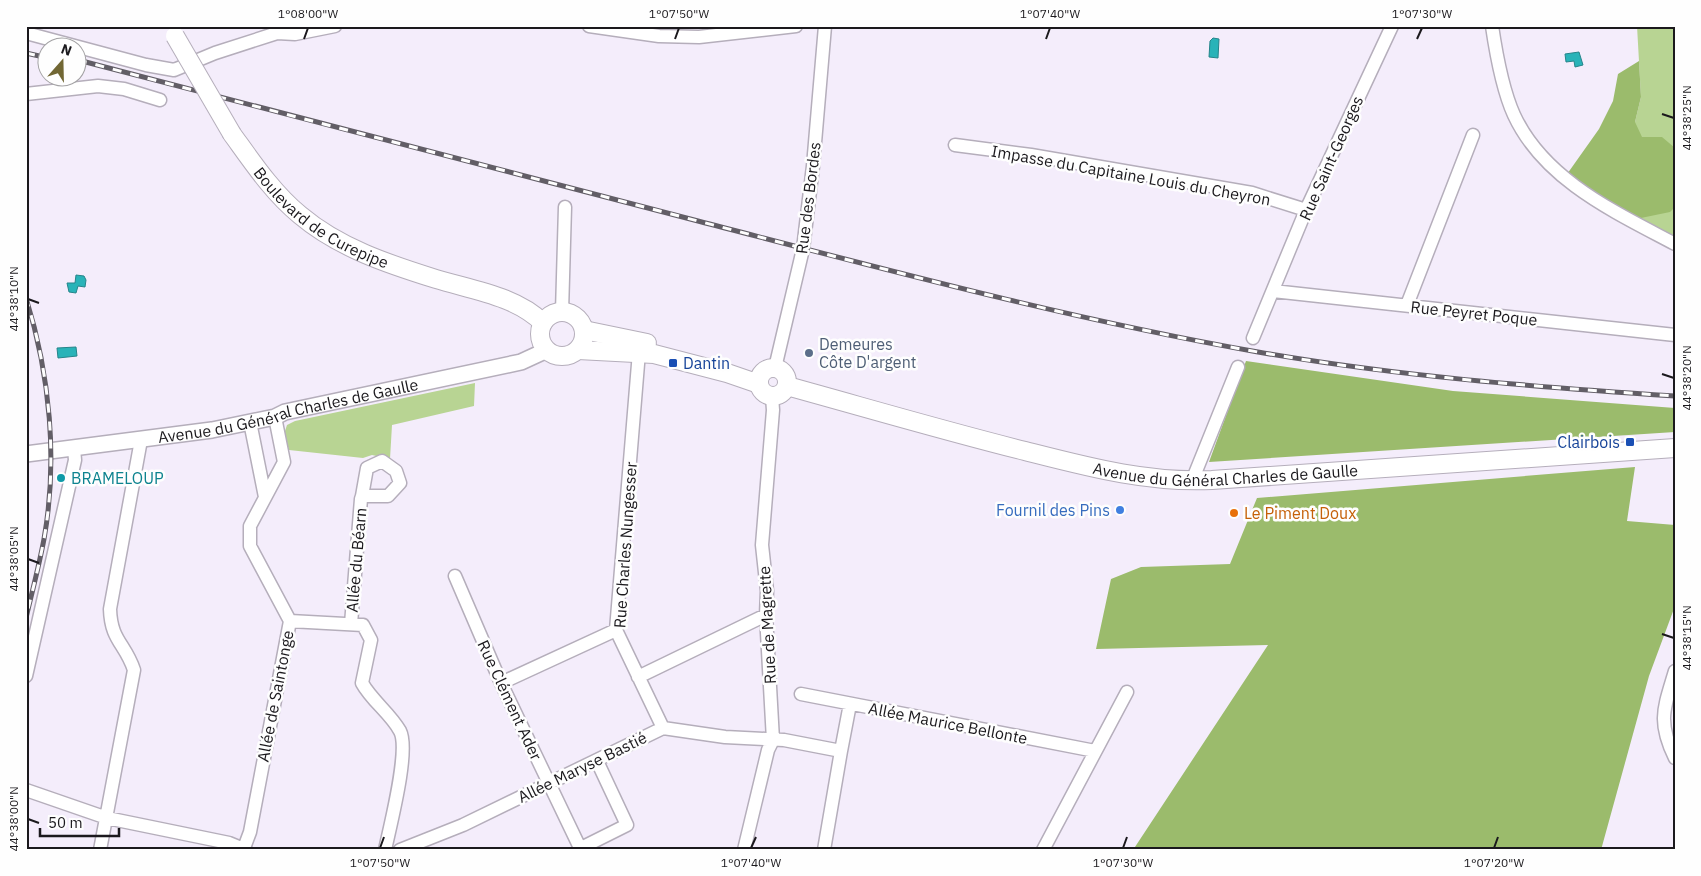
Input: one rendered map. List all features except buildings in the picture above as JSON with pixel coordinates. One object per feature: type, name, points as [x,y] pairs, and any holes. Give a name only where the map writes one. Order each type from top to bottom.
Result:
[{"type":"main road","name":"Boulevard de Curepipe","points":[[172,31],[232,134],[271,187],[300,216],[333,239],[375,259],[519,305],[543,323]]},
{"type":"main road","points":[[578,350],[582,344],[584,330],[574,315],[562,312],[554,314],[543,323],[540,337],[547,350],[559,356],[566,356],[578,350],[639,352],[765,376],[786,376],[787,386],[782,394],[772,397],[762,391],[765,376]]},
{"type":"main road","points":[[584,330],[670,348],[765,376]]},
{"type":"main road","name":"Avenue du Général Charles de Gaulle","points":[[787,386],[1096,470],[1148,479],[1192,481],[1675,448]]},
{"type":"street","points":[[26,33],[146,65],[174,70],[282,29],[294,34],[335,26]]},
{"type":"street","points":[[589,26],[659,36],[699,37],[796,26]]},
{"type":"street","name":"Rue des Bordes","points":[[765,376],[803,249],[813,166],[825,26]]},
{"type":"street","name":"Rue Saint-Georges","points":[[1253,338],[1306,210],[1392,26]]},
{"type":"street","points":[[1492,26],[1514,114],[1531,144],[1556,170],[1591,198],[1675,244]]},
{"type":"street","points":[[26,94],[98,86],[124,89],[160,100]]},
{"type":"street","points":[[1407,305],[1473,135]]},
{"type":"street","name":"Impasse du Capitaine Louis du Cheyron","points":[[955,145],[1031,155],[1252,194],[1306,210]]},
{"type":"street","points":[[562,312],[564,207]]},
{"type":"street","name":"Rue Peyret Poque","points":[[1273,290],[1675,335]]},
{"type":"street","name":"Avenue du Général Charles de Gaulle","points":[[26,454],[141,440],[250,422],[275,417],[285,412],[521,362],[547,350]]},
{"type":"street","name":"Rue Charles Nungesser","points":[[639,352],[616,630],[663,728]]},
{"type":"street","points":[[1192,481],[1238,367]]},
{"type":"street","name":"Rue de Magrette","points":[[744,850],[768,750],[773,740],[766,615],[767,591],[762,529],[773,410],[772,397]]},
{"type":"street","name":"Allée de Saintonge","points":[[245,849],[250,832],[290,621],[250,546],[250,526],[284,462],[275,417]]},
{"type":"street","points":[[250,422],[265,497]]},
{"type":"street","points":[[100,850],[134,670],[130,656],[118,643],[110,626],[110,609],[141,440]]},
{"type":"street","points":[[26,676],[74,460],[74,449]]},
{"type":"street","name":"Allée du Béarn","points":[[351,624],[362,496]]},
{"type":"street","name":"Rue Clément Ader","points":[[455,576],[501,683],[581,849]]},
{"type":"street","points":[[638,677],[766,615]]},
{"type":"street","points":[[290,621],[363,625],[371,640],[362,682],[368,695],[400,732],[404,750],[385,850]]},
{"type":"street","points":[[501,683],[616,630]]},
{"type":"street","points":[[1675,671],[1663,719],[1665,737],[1675,758]]},
{"type":"street","points":[[1043,850],[1127,692]]},
{"type":"street","name":"Allée Maurice Bellonte","points":[[801,694],[1095,752]]},
{"type":"street","points":[[824,850],[850,704]]},
{"type":"street","name":"Allée Maryse Bastié","points":[[400,850],[463,825],[663,728],[725,737],[773,740],[841,751]]},
{"type":"street","points":[[581,849],[626,825],[597,761]]},
{"type":"street","points":[[26,790],[107,818],[229,843],[245,849]]},
{"type":"green space","points":[[1637,26],[1675,26],[1675,244],[1591,199],[1635,122],[1641,97]]},
{"type":"green space","points":[[1639,61],[1641,97],[1635,122],[1642,137],[1662,137],[1675,148],[1675,207],[1670,212],[1636,219],[1565,177],[1599,129],[1613,101],[1618,74]]},
{"type":"green space","points":[[1246,361],[1453,391],[1675,408],[1675,432],[1209,462]]},
{"type":"green space","points":[[475,383],[474,406],[392,425],[390,459],[372,455],[363,458],[289,450],[284,434],[287,425],[295,421]]},
{"type":"green space","points":[[1635,467],[1627,521],[1675,525],[1675,606],[1649,676],[1601,850],[1133,850],[1268,645],[1096,649],[1111,579],[1141,567],[1230,564],[1257,498]]},
{"type":"water","points":[[1213,38],[1219,39],[1218,58],[1209,57],[1210,41]]},
{"type":"water","points":[[1579,52],[1583,65],[1575,67],[1574,61],[1566,62],[1565,54]]},
{"type":"water","points":[[76,275],[84,276],[86,280],[85,287],[78,286],[76,293],[69,292],[67,283],[75,283]]},
{"type":"water","points":[[76,347],[77,356],[58,358],[57,348]]},
{"type":"railway","points":[[26,53],[38,56]]},
{"type":"railway","points":[[88,63],[907,275],[1047,309],[1187,339],[1362,368],[1570,389],[1675,396]]},
{"type":"railway","points":[[26,298],[41,357],[46,387],[51,448],[48,509],[44,539],[26,618]]},
{"type":"place","name":"Demeures Côte D'argent","points":[[809,353]]},
{"type":"place","name":"Dantin","points":[[673,363]]},
{"type":"place","name":"Clairbois","points":[[1630,442]]},
{"type":"place","name":"BRAMELOUP","points":[[61,478]]},
{"type":"place","name":"Fournil des Pins","points":[[1120,510]]},
{"type":"place","name":"Le Piment Doux","points":[[1234,513]]}]
